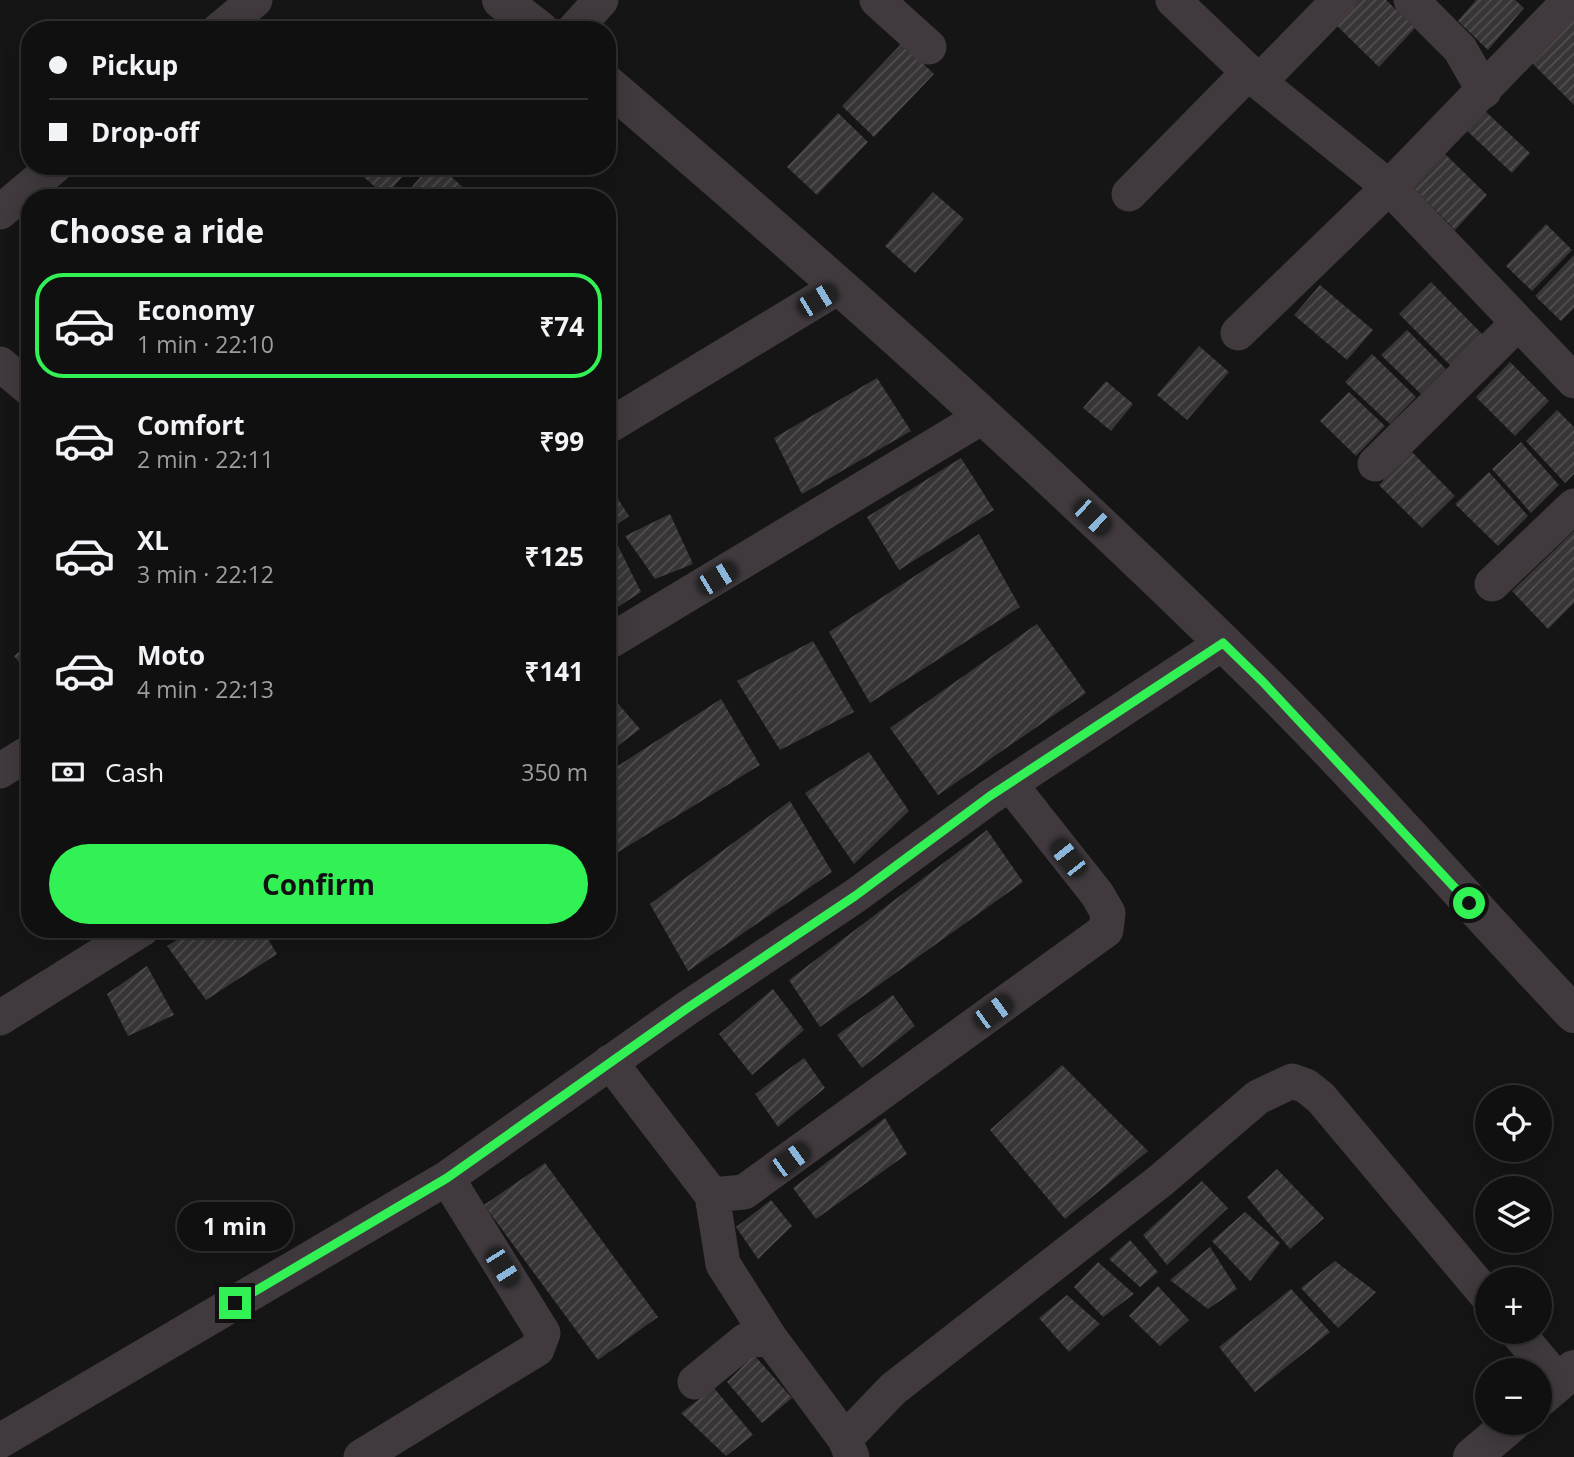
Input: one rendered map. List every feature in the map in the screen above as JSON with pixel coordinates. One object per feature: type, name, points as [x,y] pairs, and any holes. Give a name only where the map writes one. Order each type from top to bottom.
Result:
[{"type":"street","points":[[230,21],[255,0]]},
{"type":"street","points":[[501,0],[528,21]]},
{"type":"street","points":[[582,21],[601,0]]},
{"type":"street","points":[[877,0],[929,47]]},
{"type":"street","points":[[1172,0],[1254,77],[1389,187],[1574,382]]},
{"type":"street","points":[[1129,194],[1339,0]]},
{"type":"street","points":[[1411,0],[1460,49],[1484,91]]},
{"type":"street","points":[[1238,333],[1389,187],[1570,0]]},
{"type":"street","points":[[616,92],[841,286],[1073,498],[1263,682],[1574,1014]]},
{"type":"street","points":[[28,189],[44,175]]},
{"type":"street","points":[[0,212],[21,194]]},
{"type":"street","points":[[616,423],[841,286]]},
{"type":"street","points":[[1375,464],[1518,323]]},
{"type":"street","points":[[0,364],[21,382]]},
{"type":"street","points":[[616,638],[982,417]]},
{"type":"street","points":[[1492,584],[1574,506]]},
{"type":"street","points":[[0,1441],[447,1178],[610,1062],[855,896],[1010,783],[1223,643]]},
{"type":"street","points":[[0,771],[21,758]]},
{"type":"street","points":[[712,1195],[744,1192],[1106,930],[1108,913],[1097,894],[1010,783]]},
{"type":"street","points":[[0,1018],[128,938]]},
{"type":"street","points":[[610,1062],[712,1195],[723,1264],[770,1339],[848,1448],[893,1389],[1160,1181],[1258,1097],[1292,1081],[1306,1086],[1321,1098],[1475,1282]]},
{"type":"street","points":[[361,1457],[537,1349],[543,1333],[447,1178]]},
{"type":"street","points":[[695,1382],[745,1342],[770,1339]]},
{"type":"street","points":[[1527,1344],[1558,1383]]},
{"type":"street","points":[[1472,1457],[1498,1435]]},
{"type":"building","points":[[1355,0],[1386,0],[1415,28],[1379,67],[1334,23]]},
{"type":"building","points":[[1476,0],[1515,0],[1524,8],[1488,50],[1458,21]]},
{"type":"building","points":[[1574,19],[1574,105],[1532,63]]},
{"type":"building","points":[[902,43],[934,74],[874,137],[842,106]]},
{"type":"building","points":[[1484,110],[1530,153],[1512,173],[1466,130]]},
{"type":"building","points":[[838,113],[868,142],[817,195],[787,167]]},
{"type":"building","points":[[1439,148],[1487,195],[1455,230],[1407,181]]},
{"type":"building","points":[[362,175],[404,175],[391,189],[377,189]]},
{"type":"building","points":[[422,175],[449,175],[465,189],[410,189]]},
{"type":"building","points":[[933,192],[964,219],[915,273],[885,246]]},
{"type":"building","points":[[1546,224],[1572,250],[1532,291],[1506,266]]},
{"type":"building","points":[[1574,255],[1574,308],[1561,321],[1535,296]]},
{"type":"building","points":[[1431,282],[1484,336],[1452,367],[1399,314]]},
{"type":"building","points":[[1320,285],[1373,330],[1347,360],[1294,315]]},
{"type":"building","points":[[1407,330],[1446,369],[1421,394],[1381,355]]},
{"type":"building","points":[[1199,346],[1229,372],[1187,420],[1157,395]]},
{"type":"building","points":[[1372,354],[1416,397],[1390,424],[1345,382]]},
{"type":"building","points":[[1510,362],[1549,401],[1515,436],[1476,397]]},
{"type":"building","points":[[877,378],[911,431],[802,494],[774,438]]},
{"type":"building","points":[[1106,381],[1133,404],[1111,431],[1083,408]]},
{"type":"building","points":[[1349,392],[1385,426],[1356,456],[1320,421]]},
{"type":"building","points":[[1557,410],[1574,427],[1574,474],[1565,483],[1526,441]]},
{"type":"building","points":[[1521,442],[1559,485],[1531,513],[1492,469]]},
{"type":"building","points":[[1411,451],[1455,496],[1422,528],[1379,485]]},
{"type":"building","points":[[961,458],[994,510],[899,570],[867,517]]},
{"type":"building","points":[[1489,472],[1528,516],[1498,546],[1455,504]]},
{"type":"building","points":[[616,496],[629,516],[616,525]]},
{"type":"building","points":[[670,514],[693,564],[655,579],[625,536]]},
{"type":"building","points":[[1574,531],[1574,603],[1548,629],[1512,591]]},
{"type":"building","points":[[979,534],[1020,607],[870,703],[829,632]]},
{"type":"building","points":[[618,546],[641,592],[616,608]]},
{"type":"building","points":[[1037,624],[1086,693],[938,795],[890,728]]},
{"type":"building","points":[[813,641],[854,712],[780,750],[737,681]]},
{"type":"building","points":[[21,650],[21,664],[14,656]]},
{"type":"building","points":[[721,699],[760,765],[616,853],[616,767]]},
{"type":"building","points":[[616,701],[640,729],[616,747]]},
{"type":"building","points":[[869,752],[909,811],[854,864],[805,793]]},
{"type":"building","points":[[790,801],[832,872],[688,971],[650,904]]},
{"type":"building","points":[[987,830],[1023,882],[820,1027],[789,980]]},
{"type":"building","points":[[181,938],[267,938],[277,954],[206,1000],[167,946]]},
{"type":"building","points":[[147,966],[174,1015],[128,1036],[107,994]]},
{"type":"building","points":[[773,989],[804,1030],[752,1075],[719,1034]]},
{"type":"building","points":[[893,995],[915,1026],[862,1068],[837,1035]]},
{"type":"building","points":[[804,1058],[825,1088],[778,1127],[755,1094]]},
{"type":"building","points":[[1062,1065],[1148,1151],[1065,1219],[990,1130]]},
{"type":"building","points":[[885,1118],[907,1154],[816,1219],[793,1188]]},
{"type":"building","points":[[545,1163],[658,1317],[598,1360],[484,1205]]},
{"type":"building","points":[[1277,1169],[1324,1218],[1290,1249],[1247,1197]]},
{"type":"building","points":[[1202,1181],[1228,1208],[1167,1265],[1143,1235]]},
{"type":"building","points":[[771,1200],[792,1226],[758,1259],[736,1227]]},
{"type":"building","points":[[1245,1212],[1280,1243],[1250,1281],[1212,1241]]},
{"type":"building","points":[[1130,1240],[1158,1272],[1140,1287],[1109,1259]]},
{"type":"building","points":[[1210,1247],[1237,1289],[1208,1309],[1170,1280]]},
{"type":"building","points":[[1335,1261],[1376,1292],[1338,1328],[1301,1288]]},
{"type":"building","points":[[1098,1262],[1134,1294],[1103,1317],[1074,1287]]},
{"type":"building","points":[[1158,1286],[1189,1320],[1160,1346],[1129,1316]]},
{"type":"building","points":[[1291,1289],[1330,1332],[1255,1392],[1219,1347]]},
{"type":"building","points":[[1067,1295],[1100,1324],[1069,1352],[1039,1318]]},
{"type":"building","points":[[754,1355],[792,1398],[762,1423],[727,1382]]},
{"type":"building","points":[[714,1388],[753,1435],[726,1456],[681,1413]]},
{"type":"route","points":[[235,1303],[447,1178],[686,1009],[855,896],[990,796],[1093,731],[1223,643],[1263,682],[1469,903]]}]
